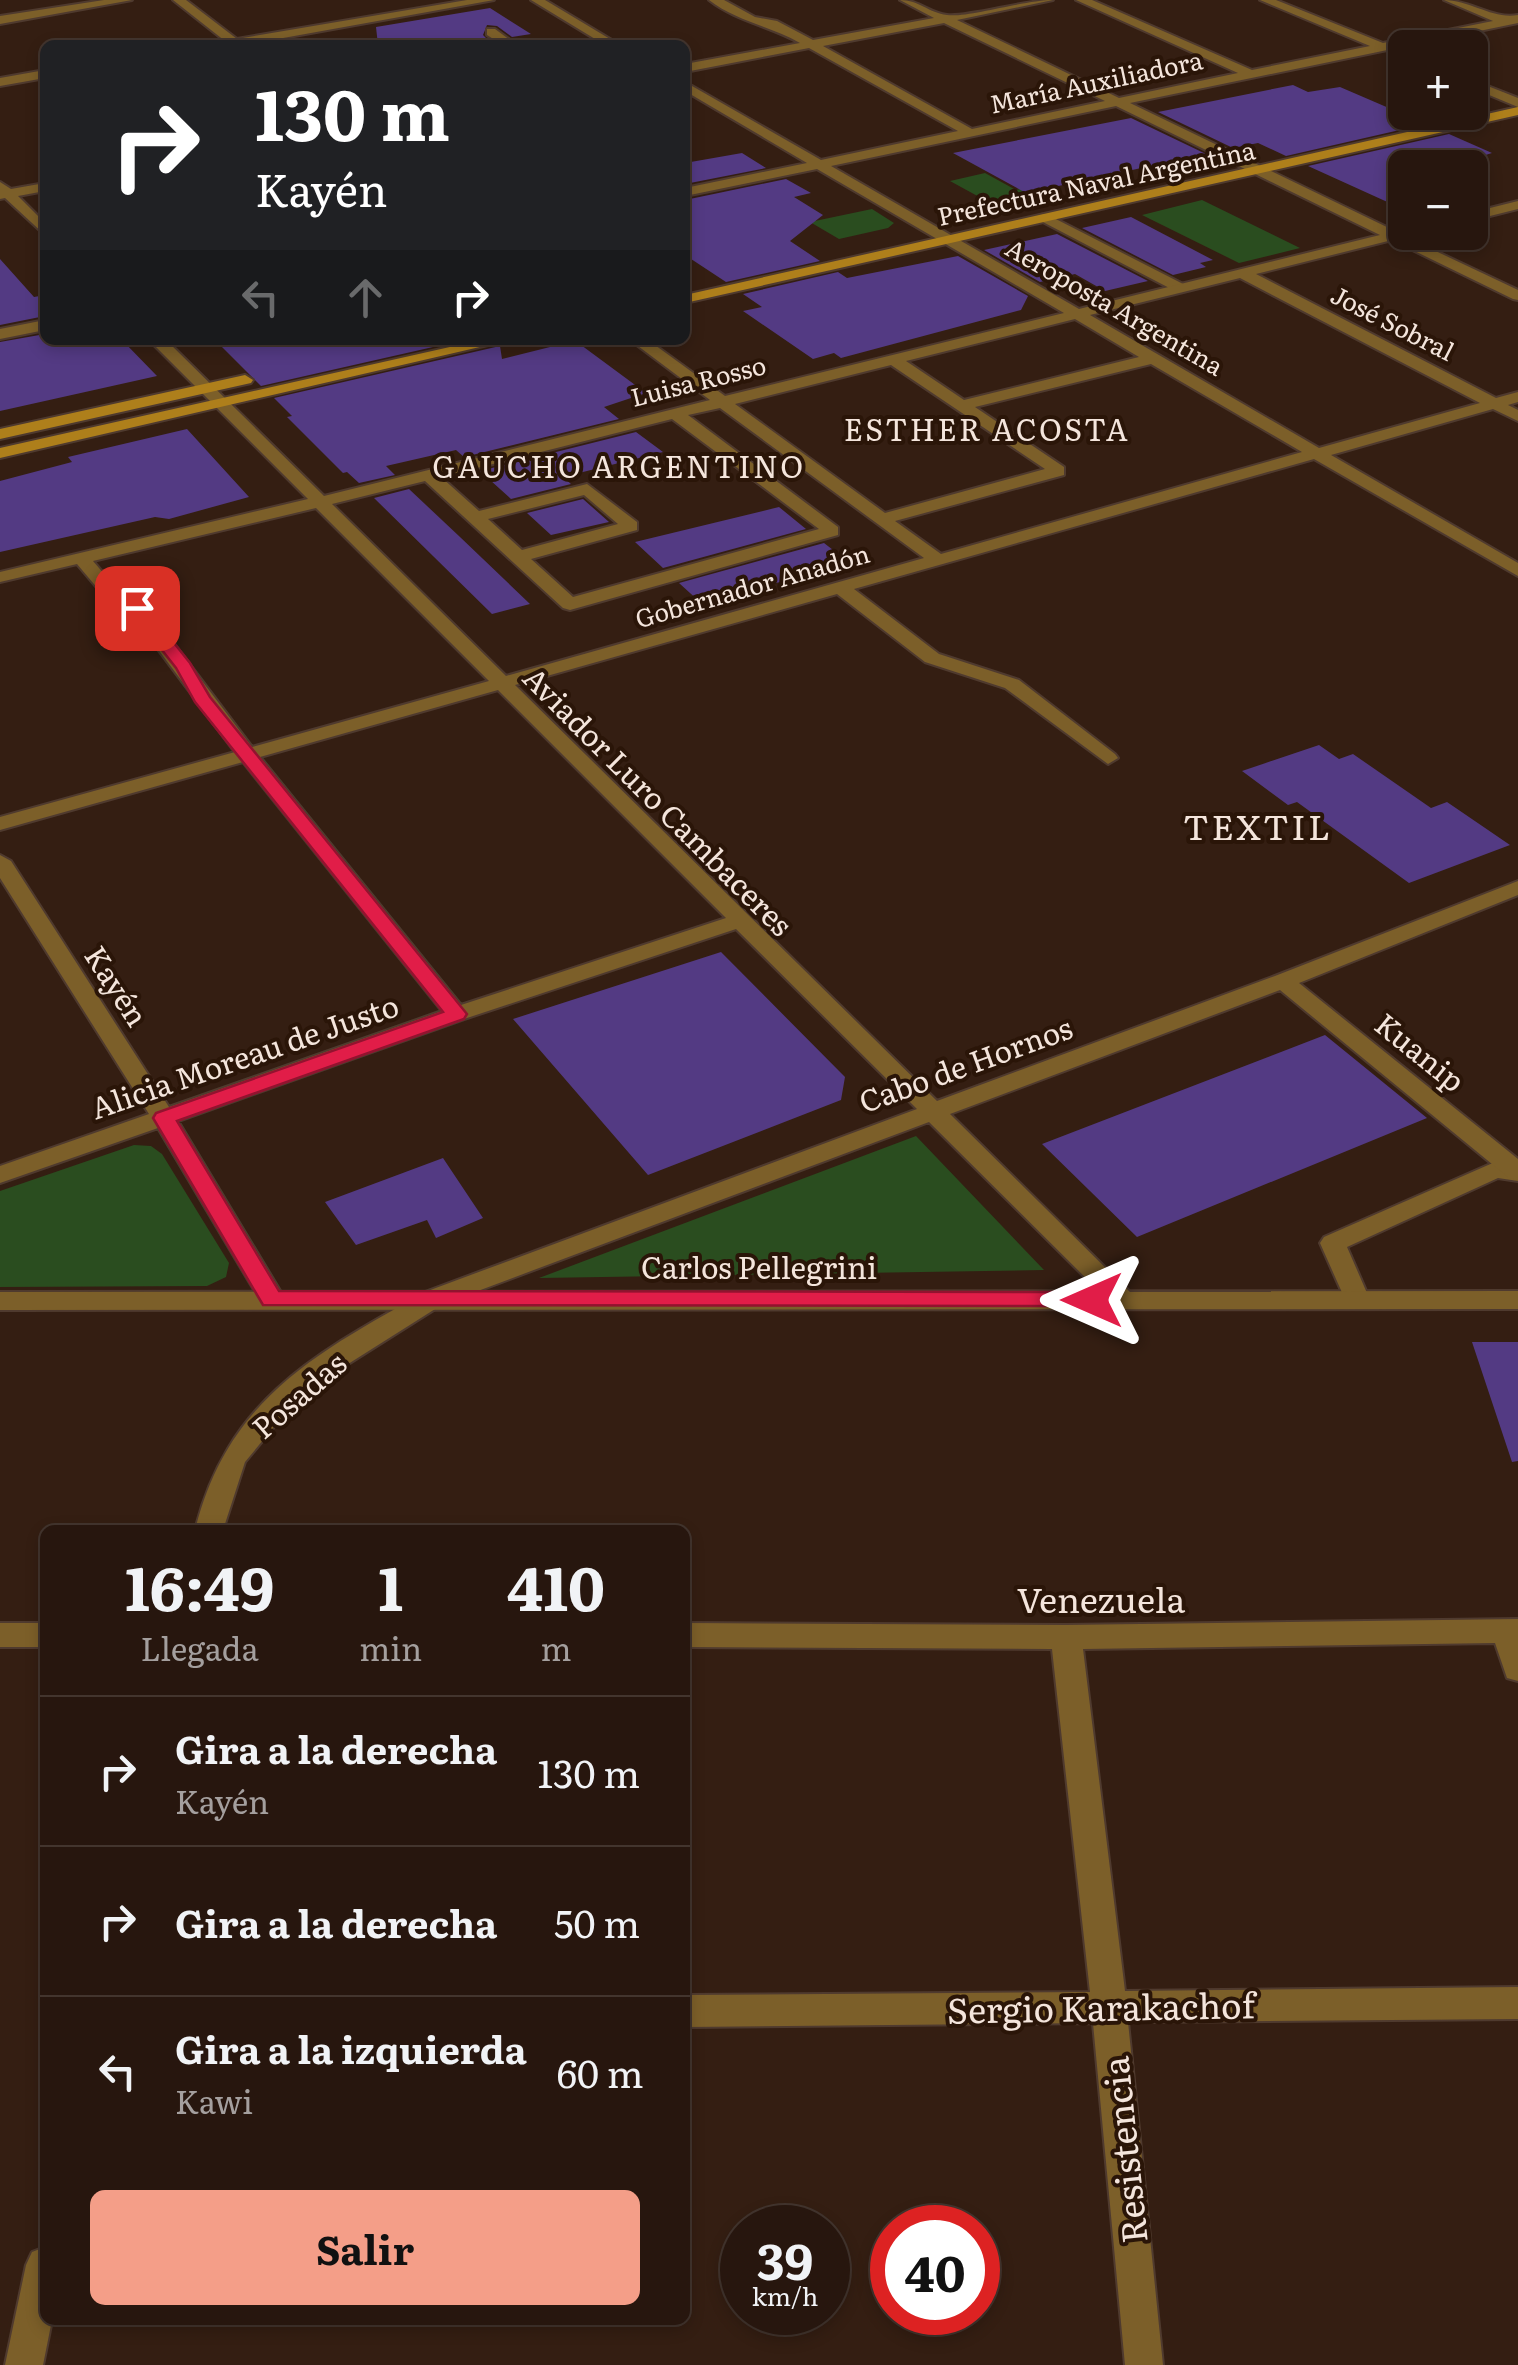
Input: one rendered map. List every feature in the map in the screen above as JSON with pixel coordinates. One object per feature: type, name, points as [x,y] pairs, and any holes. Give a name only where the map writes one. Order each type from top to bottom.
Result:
[{"type":"main road","points":[[1488,107],[1516,103]]},
{"type":"main road","name":"Prefectura Naval Argentina","points":[[690,298],[1260,172],[1516,103]]},
{"type":"main road","name":"Prefectura Naval Argentina","points":[[690,283],[1388,127]]},
{"type":"main road","points":[[0,434],[407,345]]},
{"type":"main road","points":[[0,453],[480,345]]},
{"type":"street","points":[[0,20],[126,0]]},
{"type":"street","points":[[179,0],[226,40]]},
{"type":"street","points":[[254,40],[488,0]]},
{"type":"street","points":[[537,0],[605,40]]},
{"type":"street","points":[[715,0],[752,20],[773,23],[808,46],[970,133]]},
{"type":"street","points":[[906,0],[1260,172],[1388,229]]},
{"type":"street","points":[[690,67],[1047,0]]},
{"type":"street","points":[[1082,0],[1250,74]]},
{"type":"street","points":[[1266,0],[1388,49]]},
{"type":"street","points":[[1450,0],[1512,20]]},
{"type":"street","name":"María Auxiliadora","points":[[690,191],[1512,20]]},
{"type":"street","points":[[491,32],[504,40]]},
{"type":"street","points":[[0,82],[40,75]]},
{"type":"street","name":"Aeroposta Argentina","points":[[690,89],[1518,571]]},
{"type":"street","points":[[1488,91],[1516,103]]},
{"type":"street","points":[[3,192],[40,188]]},
{"type":"street","points":[[3,192],[40,226]]},
{"type":"street","points":[[1488,212],[1518,205]]},
{"type":"street","points":[[1046,218],[1182,289]]},
{"type":"street","name":"Luisa Rosso","points":[[0,577],[320,502],[1388,237]]},
{"type":"street","points":[[1430,250],[1518,296]]},
{"type":"street","name":"José Sobral","points":[[1244,274],[1518,416]]},
{"type":"street","points":[[0,334],[40,326]]},
{"type":"street","name":"Aviador Luro Cambaceres","points":[[161,345],[1123,1300]]},
{"type":"street","points":[[645,345],[939,560]]},
{"type":"street","points":[[882,519],[1058,471],[891,358]]},
{"type":"street","points":[[961,406],[1154,358]]},
{"type":"street","name":"Gobernador Anadón","points":[[0,824],[1518,397]]},
{"type":"street","points":[[428,474],[570,604],[832,531],[717,441],[673,412]]},
{"type":"street","points":[[476,516],[586,490],[631,526],[520,556]]},
{"type":"street","points":[[80,557],[105,586],[137,608],[247,756],[456,1014]]},
{"type":"street","points":[[841,588],[932,658],[1012,684],[1108,758]]},
{"type":"street","name":"Kayén","points":[[0,861],[164,1118],[272,1299]]},
{"type":"street","name":"Cabo de Hornos","points":[[434,1298],[1283,980],[1518,887]]},
{"type":"street","name":"Alicia Moreau de Justo","points":[[0,1175],[456,1014],[738,921]]},
{"type":"street","name":"Kuanip","points":[[1283,980],[1518,1172]]},
{"type":"street","points":[[1357,1300],[1333,1243],[1495,1170],[1518,1172]]},
{"type":"street","name":"Posadas","points":[[210,1525],[221,1483],[236,1452],[260,1420],[338,1357],[434,1298]]},
{"type":"street","name":"Carlos Pellegrini","points":[[0,1300],[1518,1300]]},
{"type":"street","points":[[1512,1631],[1518,1670]]},
{"type":"street","name":"Venezuela","points":[[690,1635],[1066,1637],[1512,1631]]},
{"type":"street","points":[[0,1636],[40,1635]]},
{"type":"street","name":"Resistencia","points":[[1066,1637],[1109,2006],[1144,2365]]},
{"type":"street","name":"Sergio Karakachof","points":[[690,2010],[1518,2002]]},
{"type":"street","points":[[24,2365],[40,2289]]},
{"type":"green space","points":[[985,173],[1016,190],[1034,186],[1050,195],[992,204],[950,181]]},
{"type":"green space","points":[[1202,200],[1300,248],[1239,263],[1142,215]]},
{"type":"green space","points":[[872,209],[894,223],[888,228],[839,239],[810,222]]},
{"type":"green space","points":[[916,1136],[1044,1270],[539,1278]]},
{"type":"green space","points":[[134,1145],[151,1146],[162,1154],[229,1263],[226,1277],[207,1286],[0,1287],[0,1191]]},
{"type":"building","points":[[490,8],[531,34],[512,37],[497,26],[487,25],[483,35],[488,40],[377,40],[376,27]]},
{"type":"building","points":[[1293,85],[1308,92],[1340,87],[1388,108],[1388,130],[1400,130],[1286,156],[1258,143],[1233,148],[1158,112]]},
{"type":"building","points":[[1131,118],[1206,154],[1026,193],[953,153]]},
{"type":"building","points":[[1449,134],[1485,150],[1388,150],[1388,202],[1308,166]]},
{"type":"building","points":[[742,153],[766,168],[690,183],[690,162]]},
{"type":"building","points":[[786,179],[811,193],[794,197],[823,215],[790,241],[820,261],[726,282],[690,258],[690,199]]},
{"type":"building","points":[[1131,217],[1213,260],[1200,263],[1206,267],[1173,275],[1082,228]]},
{"type":"building","points":[[1057,234],[1148,281],[1105,291],[1075,274],[1040,282],[984,250]]},
{"type":"building","points":[[958,256],[1028,296],[1021,310],[841,358],[834,353],[813,359],[743,311],[762,307],[743,294],[838,272],[847,278]]},
{"type":"building","points":[[0,259],[34,297],[40,296],[40,317],[0,325]]},
{"type":"building","points":[[40,335],[40,345],[127,345],[157,376],[0,411],[0,342]]},
{"type":"building","points":[[220,345],[442,345],[261,386]]},
{"type":"building","points":[[558,345],[581,345],[646,393],[604,407],[619,419],[464,457],[456,450],[386,466],[395,475],[359,483],[343,473],[287,417],[292,416],[274,398],[500,346],[502,359]]},
{"type":"building","points":[[187,429],[249,497],[169,519],[155,517],[0,552],[0,481],[72,462],[68,457]]},
{"type":"building","points":[[636,432],[663,452],[563,477],[571,484],[511,499],[480,471]]},
{"type":"building","points":[[409,489],[530,604],[492,614],[374,498]]},
{"type":"building","points":[[583,499],[609,522],[551,535],[527,513]]},
{"type":"building","points":[[779,507],[806,529],[663,568],[635,542]]},
{"type":"building","points":[[824,543],[846,560],[822,567],[825,570],[701,603],[679,583]]},
{"type":"building","points":[[1319,745],[1339,759],[1353,754],[1431,808],[1447,802],[1510,845],[1409,883],[1297,802],[1288,805],[1242,771]]},
{"type":"building","points":[[721,952],[845,1077],[841,1100],[648,1175],[513,1019]]},
{"type":"building","points":[[1325,1035],[1427,1118],[1137,1237],[1042,1144]]},
{"type":"building","points":[[443,1158],[483,1218],[436,1238],[427,1220],[356,1245],[325,1202]]},
{"type":"building","points":[[1472,1342],[1518,1342],[1518,1461],[1512,1462]]},
{"type":"district","name":"ESTHER ACOSTA","points":[[987,428]]},
{"type":"district","name":"GAUCHO ARGENTINO","points":[[619,465]]},
{"type":"district","name":"TEXTIL","points":[[1258,825]]},
{"type":"route","points":[[137,608],[184,667],[190,684],[456,1014],[164,1118],[272,1299],[1092,1300]]}]
